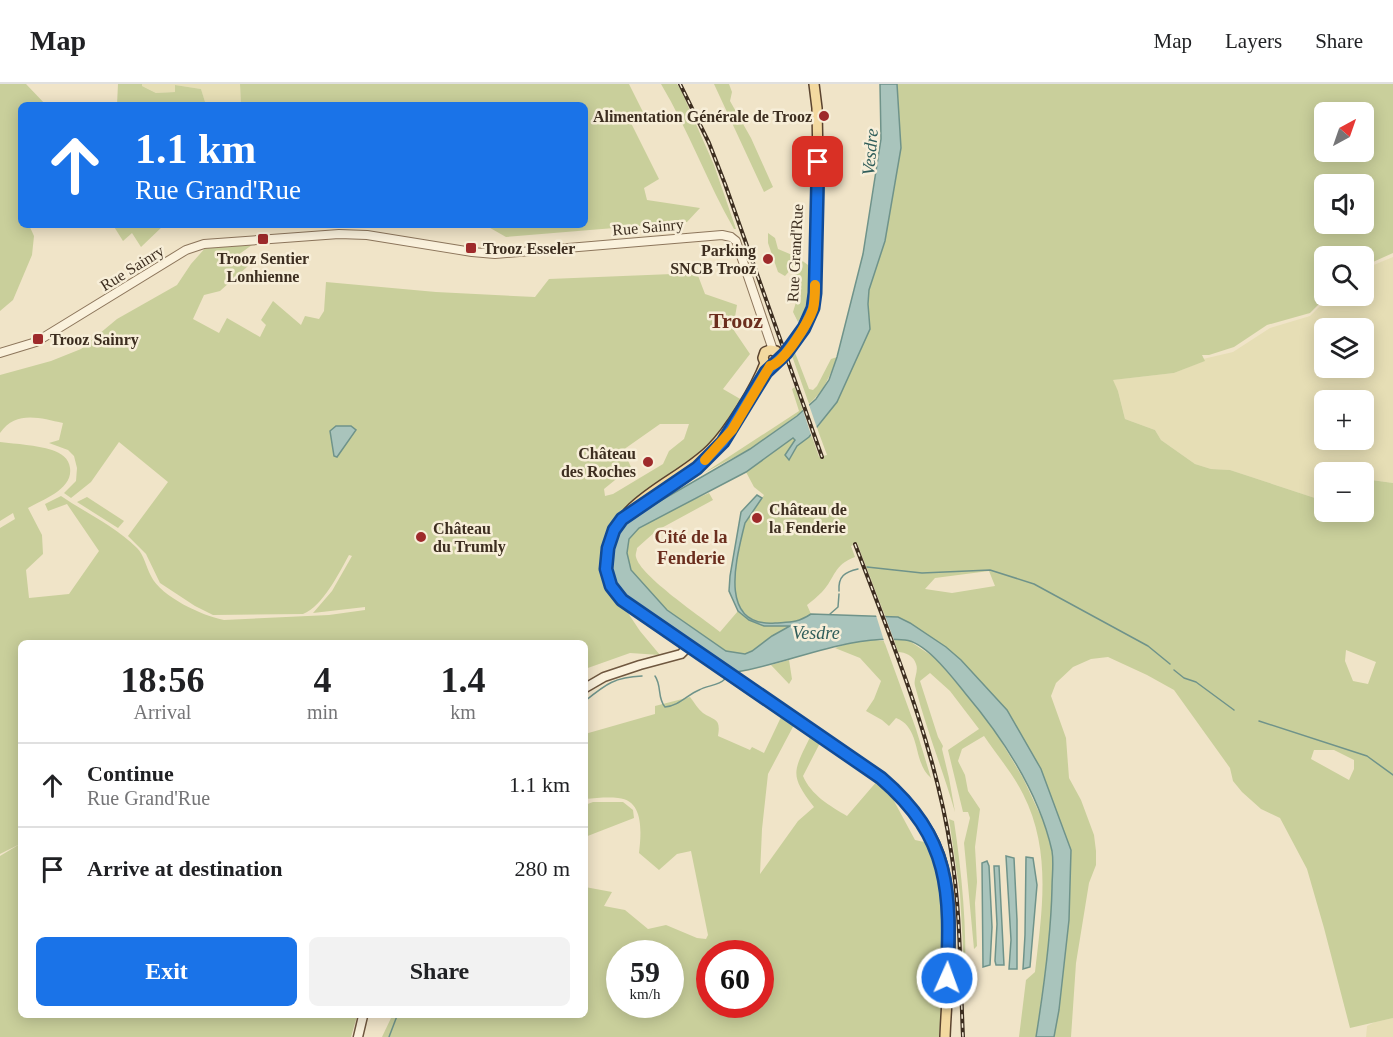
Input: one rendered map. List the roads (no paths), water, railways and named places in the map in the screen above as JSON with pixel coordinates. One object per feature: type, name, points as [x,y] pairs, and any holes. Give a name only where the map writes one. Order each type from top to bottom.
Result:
[{"type":"main road","name":"Rue Grand'Rue","points":[[776,354],[776,365],[766,361],[768,351],[776,354],[786,353],[804,328],[814,303],[817,108],[814,84]]},
{"type":"main road","points":[[766,361],[732,430],[714,453],[697,468],[622,519],[610,538],[606,569],[611,586],[622,600],[881,778],[900,795],[926,828],[938,853],[948,895],[949,939],[945,1037]]},
{"type":"main road","points":[[588,686],[640,664],[681,654],[689,646]]},
{"type":"main road","points":[[358,1037],[363,1018]]},
{"type":"street","name":"Rue Sainry","points":[[0,353],[36,342],[186,250],[204,244],[339,234],[367,235],[495,254],[722,235],[731,237],[736,242],[776,354]]},
{"type":"street","name":"Rue Sainry","points":[[764,324],[766,361]]},
{"type":"water","name":"Vesdre","points":[[880,84],[897,84],[901,148],[885,241],[869,290],[870,329],[837,402],[809,437],[797,446],[789,460],[785,455],[795,440],[793,438],[746,472],[639,528],[629,539],[627,553],[631,570],[667,610],[726,651],[745,654],[752,651],[790,626],[764,626],[749,620],[738,611],[729,591],[741,512],[757,495],[762,498],[745,523],[735,576],[735,591],[746,615],[758,622],[775,623],[798,621],[811,614],[898,617],[946,647],[1007,710],[1041,769],[1071,850],[1069,920],[1054,1037],[1036,1037],[1047,963],[1051,907],[1053,856],[1046,829],[1029,787],[1006,747],[938,661],[913,642],[883,639],[841,645],[736,672],[632,602],[616,586],[611,572],[610,558],[620,531],[629,519],[750,449],[797,416],[816,399],[829,380],[863,254],[881,139]]},
{"type":"water","points":[[336,426],[351,426],[356,430],[337,457],[334,456],[330,431]]},
{"type":"water","points":[[1006,856],[1014,858],[1017,969],[1009,969],[1011,940]]},
{"type":"water","points":[[1026,857],[1033,858],[1037,885],[1030,967],[1023,969],[1025,935]]},
{"type":"water","points":[[987,861],[992,927],[990,965],[983,967],[982,863]]},
{"type":"water","points":[[994,866],[999,866],[1004,965],[996,965],[995,961],[997,924]]},
{"type":"waterway","points":[[867,567],[922,573],[990,570],[1034,584],[1148,646],[1170,664]]},
{"type":"waterway","points":[[839,591],[841,578],[858,569]]},
{"type":"waterway","points":[[830,614],[838,607],[839,594]]},
{"type":"waterway","points":[[1174,670],[1184,678],[1196,682],[1234,710]]},
{"type":"waterway","points":[[588,699],[611,682],[642,676]]},
{"type":"waterway","points":[[655,676],[665,707],[675,705],[702,688],[725,679]]},
{"type":"waterway","points":[[1259,721],[1367,756],[1393,775]]},
{"type":"waterway","points":[[389,1037],[396,1018]]},
{"type":"railway","points":[[680,84],[709,143],[725,184],[822,457]]},
{"type":"railway","points":[[855,544],[911,695],[935,772],[944,811],[957,898],[963,1037]]},
{"type":"place","name":"Alimentation Générale de Trooz","points":[[824,116]]},
{"type":"place","name":"Trooz Sentier Lonhienne","points":[[263,239]]},
{"type":"place","name":"Trooz Esseler","points":[[471,248]]},
{"type":"place","name":"Parking SNCB Trooz","points":[[768,259]]},
{"type":"place","name":"Trooz Sainry","points":[[38,339]]},
{"type":"place","name":"Château des Roches","points":[[648,462]]},
{"type":"place","name":"Château de la Fenderie","points":[[757,518]]},
{"type":"place","name":"Château du Trumly","points":[[421,537]]},
{"type":"district","name":"Trooz","points":[[736,320]]},
{"type":"district","name":"Cité de la Fenderie","points":[[691,547]]}]
